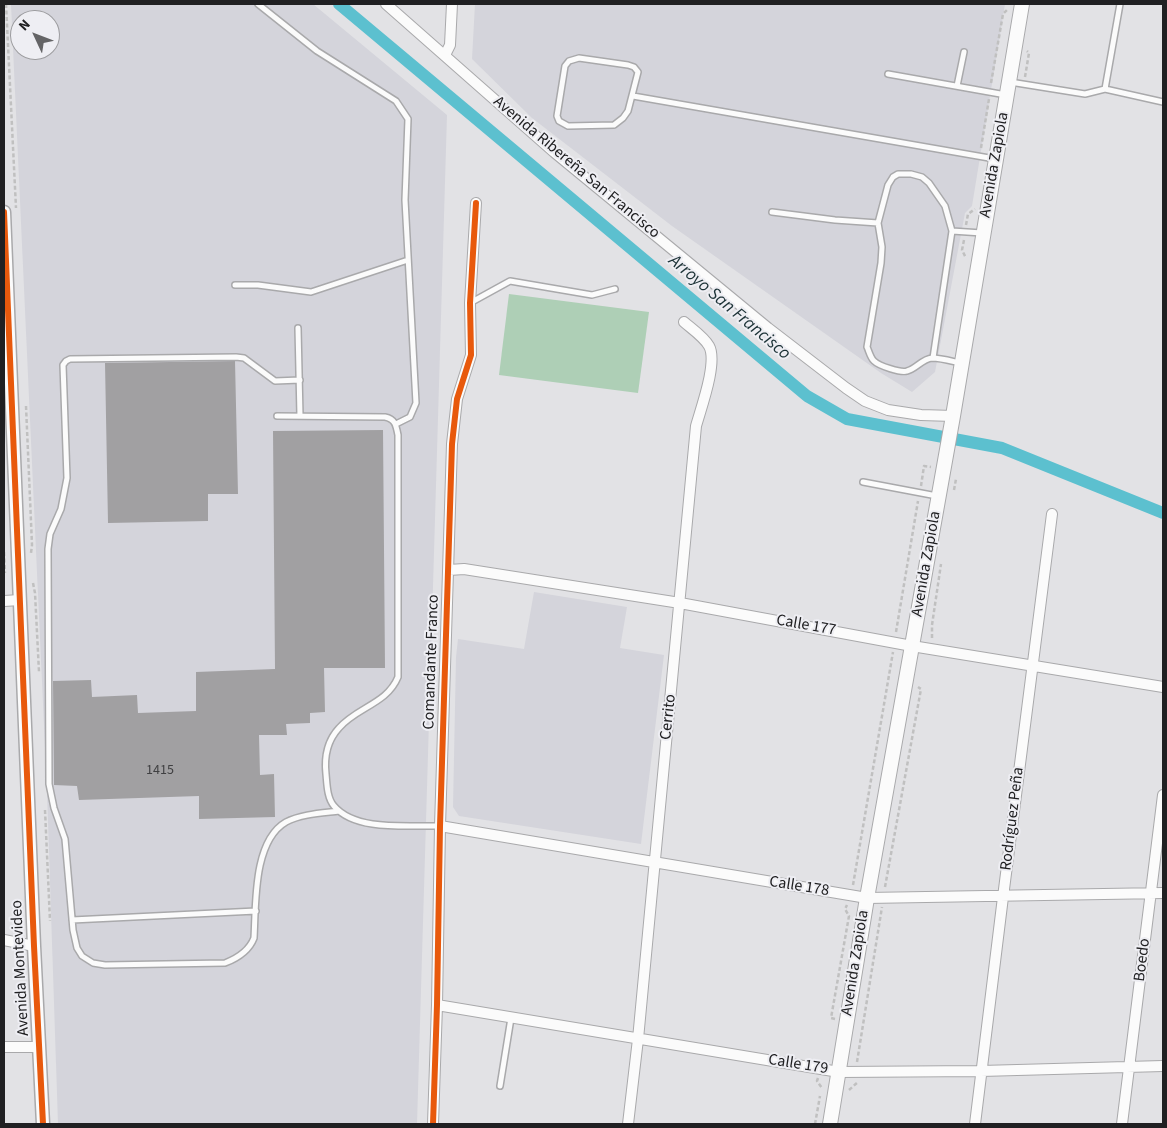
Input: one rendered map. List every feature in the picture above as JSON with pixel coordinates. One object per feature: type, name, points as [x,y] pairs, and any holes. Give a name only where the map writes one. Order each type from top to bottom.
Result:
[{"type":"main road","name":"Avenida Zapiola","points":[[830,1124],[867,898],[938,496],[939,461],[952,421],[1009,88],[1016,5]]},
{"type":"street","name":"Avenida Ribereña San Francisco","points":[[386,4],[554,152],[768,328],[846,388],[865,401],[888,410],[952,421]]},
{"type":"street","points":[[445,56],[450,45],[452,4]]},
{"type":"street","name":"Comandante Franco","points":[[433,1124],[452,444],[457,399],[471,355],[470,303],[476,203]]},
{"type":"street","name":"Avenida Montevideo","points":[[10,211],[6,298],[8,449],[20,600],[43,1124]]},
{"type":"street","name":"Cerrito","points":[[628,1124],[638,1039],[696,426],[713,358],[709,346],[684,322]]},
{"type":"street","name":"Rodríguez Peña","points":[[975,1124],[1052,514]]},
{"type":"street","name":"Calle 177","points":[[449,570],[464,569],[680,603],[894,643],[1033,664],[1163,687]]},
{"type":"street","points":[[4,601],[20,600]]},
{"type":"street","name":"Boedo","points":[[1122,1124],[1163,795]]},
{"type":"street","name":"Calle 178","points":[[440,826],[867,898],[1163,893]]},
{"type":"street","points":[[4,940],[34,946]]},
{"type":"street","name":"Calle 179","points":[[437,1005],[839,1072],[981,1071],[1163,1066]]},
{"type":"street","points":[[4,1047],[39,1047]]},
{"type":"lane","points":[[258,4],[317,51],[396,100],[408,119],[405,200],[416,403],[410,418],[396,424]]},
{"type":"lane","points":[[1105,89],[1120,4]]},
{"type":"lane","points":[[957,86],[964,52]]},
{"type":"lane","points":[[573,59],[634,67],[638,72],[633,96],[628,111],[614,125],[568,126],[559,121],[557,116],[565,66],[573,59]]},
{"type":"lane","points":[[888,74],[990,92],[1009,88],[1086,94],[1105,89],[1163,102]]},
{"type":"lane","points":[[633,96],[996,159]]},
{"type":"lane","points":[[933,358],[952,231],[945,206],[937,193],[922,177],[911,174],[898,174],[893,177],[888,185],[878,223],[882,247],[881,263],[867,346],[869,354],[881,366],[901,372],[907,372],[933,358],[962,364]]},
{"type":"lane","points":[[772,212],[878,223]]},
{"type":"lane","points":[[952,231],[983,233]]},
{"type":"lane","points":[[236,285],[258,285],[311,292],[408,260]]},
{"type":"lane","points":[[470,303],[510,281],[592,295],[615,289]]},
{"type":"lane","points":[[298,328],[300,416]]},
{"type":"lane","points":[[300,380],[275,381],[244,358],[236,356],[70,359],[63,365],[67,478],[62,509],[50,534],[48,549],[49,784],[54,808],[65,839],[72,920],[77,948],[82,956],[94,963],[106,965],[225,963],[242,954],[252,945],[259,869],[263,856],[277,829],[287,822],[299,818],[340,810]]},
{"type":"lane","points":[[277,416],[385,417],[391,418],[396,424],[398,434],[398,677],[389,693],[348,719],[330,739],[326,751],[325,764],[328,796],[334,806],[351,819],[374,825],[440,826]]},
{"type":"lane","points":[[863,482],[938,496]]},
{"type":"lane","points":[[72,920],[256,911]]},
{"type":"lane","points":[[500,1086],[511,1018]]},
{"type":"path","points":[[6,4],[10,211]]},
{"type":"path","points":[[979,157],[1003,14],[1016,5]]},
{"type":"path","points":[[966,259],[962,250],[968,214],[976,208]]},
{"type":"path","points":[[25,397],[31,556]]},
{"type":"path","points":[[838,1019],[831,1018],[849,916],[846,909],[855,880],[924,466],[932,467],[939,461]]},
{"type":"path","points":[[950,475],[956,479],[955,488],[952,492]]},
{"type":"path","points":[[931,649],[932,625],[942,558]]},
{"type":"path","points":[[33,581],[39,681]]},
{"type":"path","points":[[849,1091],[858,1082],[858,1057],[921,689],[917,685]]},
{"type":"path","points":[[45,807],[50,921]]},
{"type":"path","points":[[815,1124],[822,1088],[817,1081],[820,1069]]},
{"type":"shaded area","points":[[11,4],[313,4],[447,115],[417,1124],[58,1124],[47,791],[14,60],[60,60],[60,10],[11,10]]},
{"type":"shaded area","points":[[475,4],[1005,4],[972,206],[965,213],[935,372],[912,392],[881,373],[672,226],[532,118],[472,59]]},
{"type":"shaded area","points":[[534,592],[627,607],[620,648],[664,655],[641,844],[459,816],[453,807],[458,639],[524,649]]},
{"type":"green space","points":[[509,294],[649,312],[638,393],[499,375]]},
{"type":"building","points":[[235,361],[238,494],[208,494],[208,521],[108,523],[105,363]]},
{"type":"building","points":[[383,430],[385,668],[324,668],[325,712],[310,713],[310,723],[286,724],[287,735],[259,735],[260,775],[274,774],[275,817],[199,819],[199,796],[79,800],[77,786],[54,785],[53,681],[91,680],[92,697],[137,695],[138,713],[196,711],[196,672],[275,669],[273,431]]},
{"type":"waterway","name":"Arroyo San Francisco","points":[[339,4],[807,396],[847,419],[1002,448],[1163,513]]},
{"type":"cycle path","points":[[433,1124],[452,444],[457,399],[471,355],[470,303],[476,203]]},
{"type":"cycle path","points":[[4,212],[43,1124]]}]
